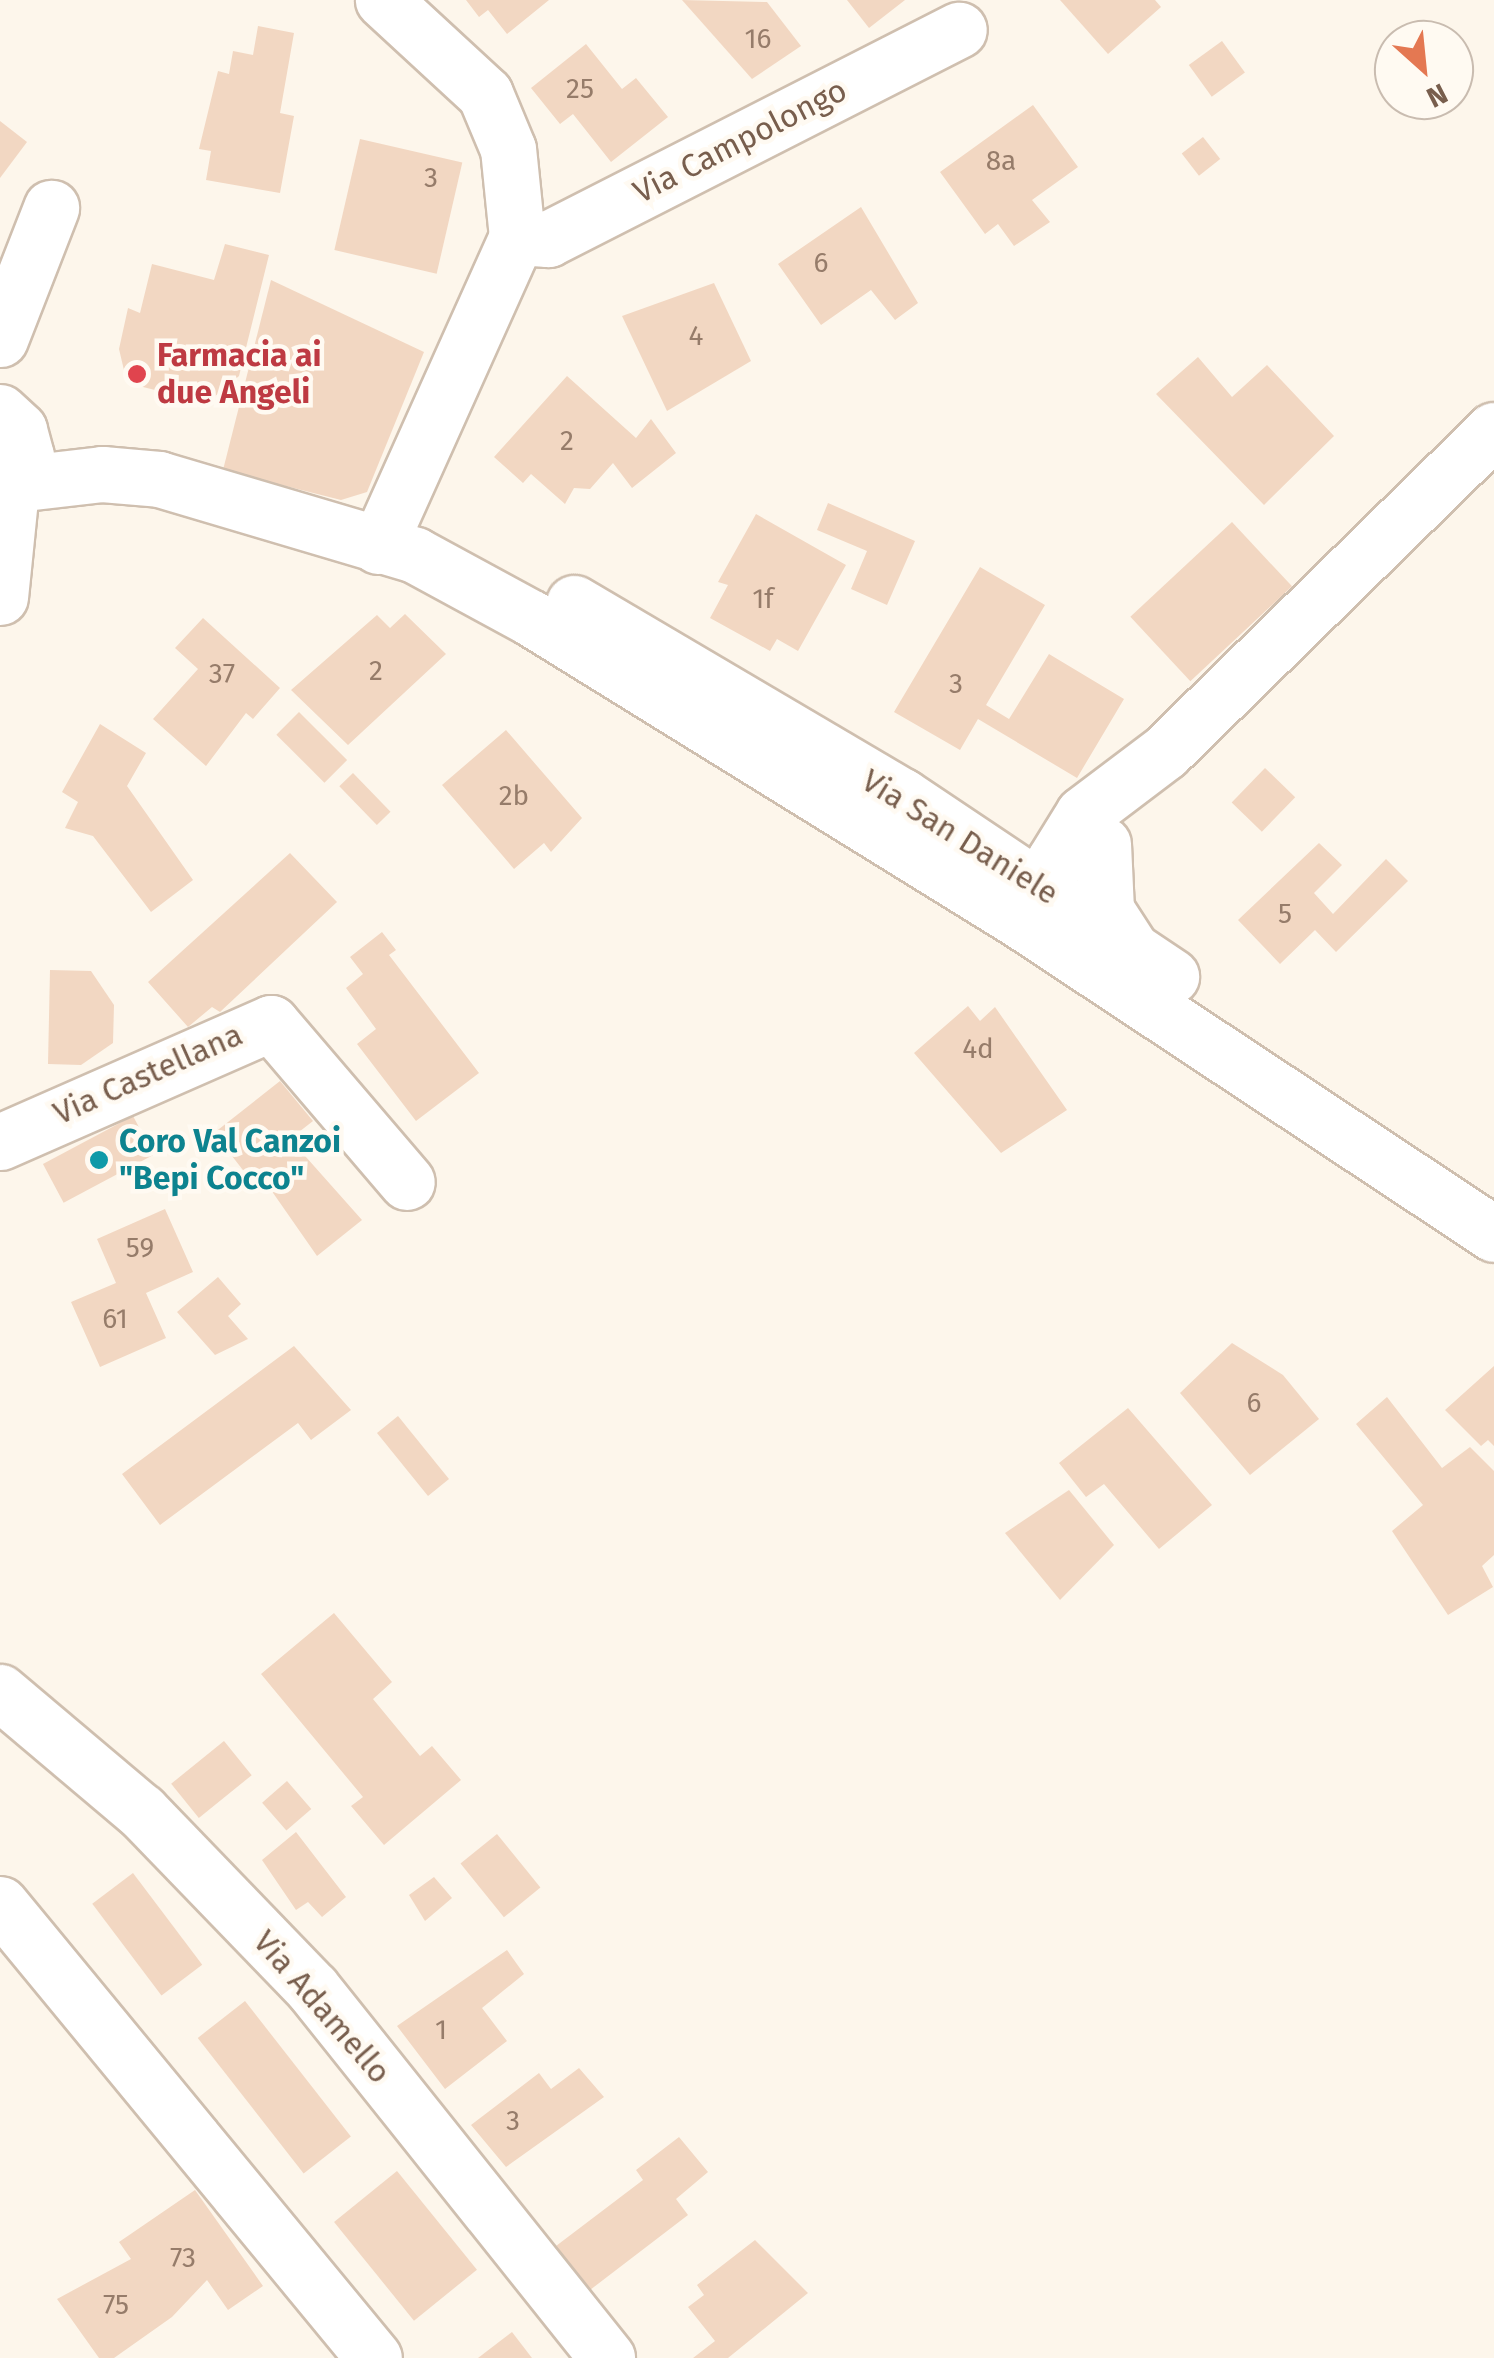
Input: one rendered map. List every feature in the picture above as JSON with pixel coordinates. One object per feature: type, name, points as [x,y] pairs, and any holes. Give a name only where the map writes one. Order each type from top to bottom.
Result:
[{"type":"street","points":[[383,0],[485,94],[508,148],[517,237],[396,550]]},
{"type":"street","name":"Via Campolongo","points":[[517,237],[548,239],[959,30]]},
{"type":"street","points":[[0,340],[51,208]]},
{"type":"street","points":[[0,597],[9,490],[26,456],[9,421]]},
{"type":"street","name":"Via San Daniele","points":[[9,421],[102,474]]},
{"type":"street","points":[[1153,1006],[1136,970],[1091,945],[1050,896],[1054,861],[1093,829],[1165,752],[1494,430]]},
{"type":"street","name":"Via San Daniele","points":[[9,490],[102,474],[159,479],[396,550],[493,565],[532,580],[953,830],[1130,946],[1395,1144],[1476,1220]]},
{"type":"street","name":"Via San Daniele","points":[[396,550],[877,832],[1153,1006],[1476,1220]]},
{"type":"street","points":[[877,832],[895,820],[1025,898],[1050,896]]},
{"type":"street","points":[[953,830],[1020,833],[1093,829]]},
{"type":"street","points":[[1093,829],[1106,910],[1130,946]]},
{"type":"street","name":"Via Castellana","points":[[0,1142],[270,1023],[407,1182]]},
{"type":"street","name":"Via Adamello","points":[[0,1692],[141,1811],[312,1988],[608,2358]]},
{"type":"street","points":[[0,1904],[374,2358]]},
{"type":"building","points":[[466,0],[549,0],[507,34],[488,10],[479,17]]},
{"type":"building","points":[[682,0],[767,2],[801,46],[752,79]]},
{"type":"building","points":[[847,0],[905,0],[869,28]]},
{"type":"building","points":[[1060,0],[1155,0],[1161,7],[1108,54]]},
{"type":"building","points":[[258,26],[294,33],[280,113],[294,116],[280,193],[206,180],[211,151],[199,149],[218,71],[229,74],[233,51],[253,55]]},
{"type":"building","points":[[1222,41],[1245,73],[1212,97],[1189,65]]},
{"type":"building","points":[[586,44],[622,89],[636,78],[668,117],[611,162],[573,114],[560,124],[531,88]]},
{"type":"building","points":[[1033,105],[1078,167],[1032,200],[1050,222],[1014,246],[998,224],[985,234],[940,172]]},
{"type":"building","points":[[0,121],[27,142],[0,178]]},
{"type":"building","points":[[1203,137],[1220,159],[1199,176],[1182,154]]},
{"type":"building","points":[[360,139],[462,163],[437,274],[334,250]]},
{"type":"building","points":[[861,207],[918,303],[895,320],[871,290],[821,325],[778,264]]},
{"type":"building","points":[[225,244],[269,255],[239,376],[207,403],[127,383],[119,349],[128,308],[140,313],[152,264],[214,280]]},
{"type":"building","points":[[271,280],[424,352],[367,492],[341,500],[223,470]]},
{"type":"building","points":[[714,283],[751,361],[667,411],[622,316]]},
{"type":"building","points":[[1198,357],[1232,397],[1267,365],[1334,436],[1264,505],[1156,394]]},
{"type":"building","points":[[567,376],[636,438],[651,419],[676,453],[632,488],[613,463],[590,489],[574,488],[565,504],[531,474],[523,483],[494,457]]},
{"type":"building","points":[[828,503],[915,541],[887,605],[851,589],[867,551],[817,530]]},
{"type":"building","points":[[756,514],[846,565],[798,651],[777,639],[770,651],[710,618],[728,585],[718,582]]},
{"type":"building","points":[[1232,522],[1292,586],[1190,681],[1130,617]]},
{"type":"building","points":[[980,567],[1045,605],[986,705],[1009,719],[1049,654],[1124,699],[1077,778],[978,719],[960,750],[894,712]]},
{"type":"building","points":[[405,614],[446,654],[348,745],[291,690],[377,615],[390,628]]},
{"type":"building","points":[[203,618],[280,688],[253,719],[246,713],[206,766],[153,719],[198,669],[175,648]]},
{"type":"building","points":[[299,712],[347,760],[324,783],[276,735]]},
{"type":"building","points":[[100,724],[146,753],[127,786],[193,880],[151,912],[93,836],[65,828],[78,802],[62,792]]},
{"type":"building","points":[[506,730],[582,818],[551,852],[544,843],[514,869],[442,785]]},
{"type":"building","points":[[1265,768],[1295,797],[1262,832],[1232,803]]},
{"type":"building","points":[[353,773],[391,812],[377,825],[339,786]]},
{"type":"building","points":[[1319,843],[1342,865],[1314,893],[1333,914],[1386,859],[1408,881],[1336,952],[1315,930],[1280,964],[1238,920]]},
{"type":"building","points":[[290,853],[337,902],[220,1012],[212,1007],[188,1027],[148,982]]},
{"type":"building","points":[[382,932],[396,950],[389,955],[479,1073],[416,1121],[357,1044],[376,1029],[346,988],[363,974],[350,957]]},
{"type":"building","points":[[50,970],[91,971],[114,1005],[113,1043],[81,1065],[48,1064]]},
{"type":"building","points":[[968,1006],[980,1021],[995,1007],[1067,1110],[1001,1153],[914,1053]]},
{"type":"building","points":[[280,1081],[313,1121],[290,1139],[362,1220],[317,1256],[255,1167],[246,1174],[214,1133]]},
{"type":"building","name":"Coro Val Canzoi \"Bepi Cocco\"","points":[[133,1116],[154,1155],[64,1203],[43,1164]]},
{"type":"building","points":[[165,1209],[193,1272],[146,1293],[166,1338],[100,1367],[71,1302],[116,1283],[97,1239]]},
{"type":"building","points":[[218,1277],[241,1304],[228,1316],[248,1339],[215,1355],[177,1312]]},
{"type":"building","points":[[1232,1343],[1283,1375],[1319,1419],[1250,1475],[1180,1393]]},
{"type":"building","points":[[294,1346],[351,1410],[311,1440],[298,1423],[160,1525],[122,1474]]},
{"type":"building","points":[[1494,1366],[1494,1446],[1488,1440],[1481,1446],[1445,1410]]},
{"type":"building","points":[[1387,1397],[1442,1468],[1470,1447],[1494,1471],[1494,1555],[1482,1566],[1493,1587],[1448,1615],[1392,1531],[1423,1505],[1356,1424]]},
{"type":"building","points":[[1128,1408],[1212,1505],[1159,1549],[1104,1484],[1086,1497],[1059,1463]]},
{"type":"building","points":[[398,1416],[449,1479],[428,1496],[377,1433]]},
{"type":"building","points":[[1069,1490],[1114,1545],[1060,1600],[1005,1533]]},
{"type":"building","points":[[334,1613],[392,1682],[373,1699],[420,1756],[432,1746],[461,1780],[384,1845],[351,1806],[363,1797],[261,1674]]},
{"type":"building","points":[[224,1741],[252,1775],[199,1818],[171,1784]]},
{"type":"building","points":[[287,1781],[311,1809],[286,1831],[262,1803]]},
{"type":"building","points":[[296,1832],[346,1897],[322,1917],[308,1902],[296,1910],[262,1860]]},
{"type":"building","points":[[497,1834],[540,1888],[504,1917],[460,1864]]},
{"type":"building","points":[[133,1873],[202,1965],[161,1996],[92,1904]]},
{"type":"building","points":[[434,1877],[452,1898],[425,1921],[409,1895]]},
{"type":"building","points":[[507,1950],[524,1974],[482,2008],[507,2041],[445,2089],[397,2026]]},
{"type":"building","points":[[245,2001],[351,2137],[304,2173],[198,2038]]},
{"type":"building","points":[[579,2068],[604,2097],[506,2167],[471,2125],[539,2073],[551,2089]]},
{"type":"building","points":[[679,2137],[708,2172],[676,2199],[688,2215],[590,2290],[556,2246],[643,2180],[636,2170]]},
{"type":"building","points":[[397,2171],[477,2270],[414,2321],[334,2222]]},
{"type":"building","points":[[195,2190],[263,2286],[228,2310],[207,2280],[172,2317],[114,2358],[99,2358],[57,2299],[131,2259],[119,2242]]},
{"type":"building","points":[[755,2240],[808,2293],[728,2358],[693,2358],[715,2341],[688,2307],[704,2295],[697,2285]]},
{"type":"building","points":[[512,2332],[532,2358],[478,2358]]},
{"type":"place","name":"Farmacia ai due Angeli","points":[[137,374]]},
{"type":"place","name":"Coro Val Canzoi \"Bepi Cocco\"","points":[[99,1160]]}]
